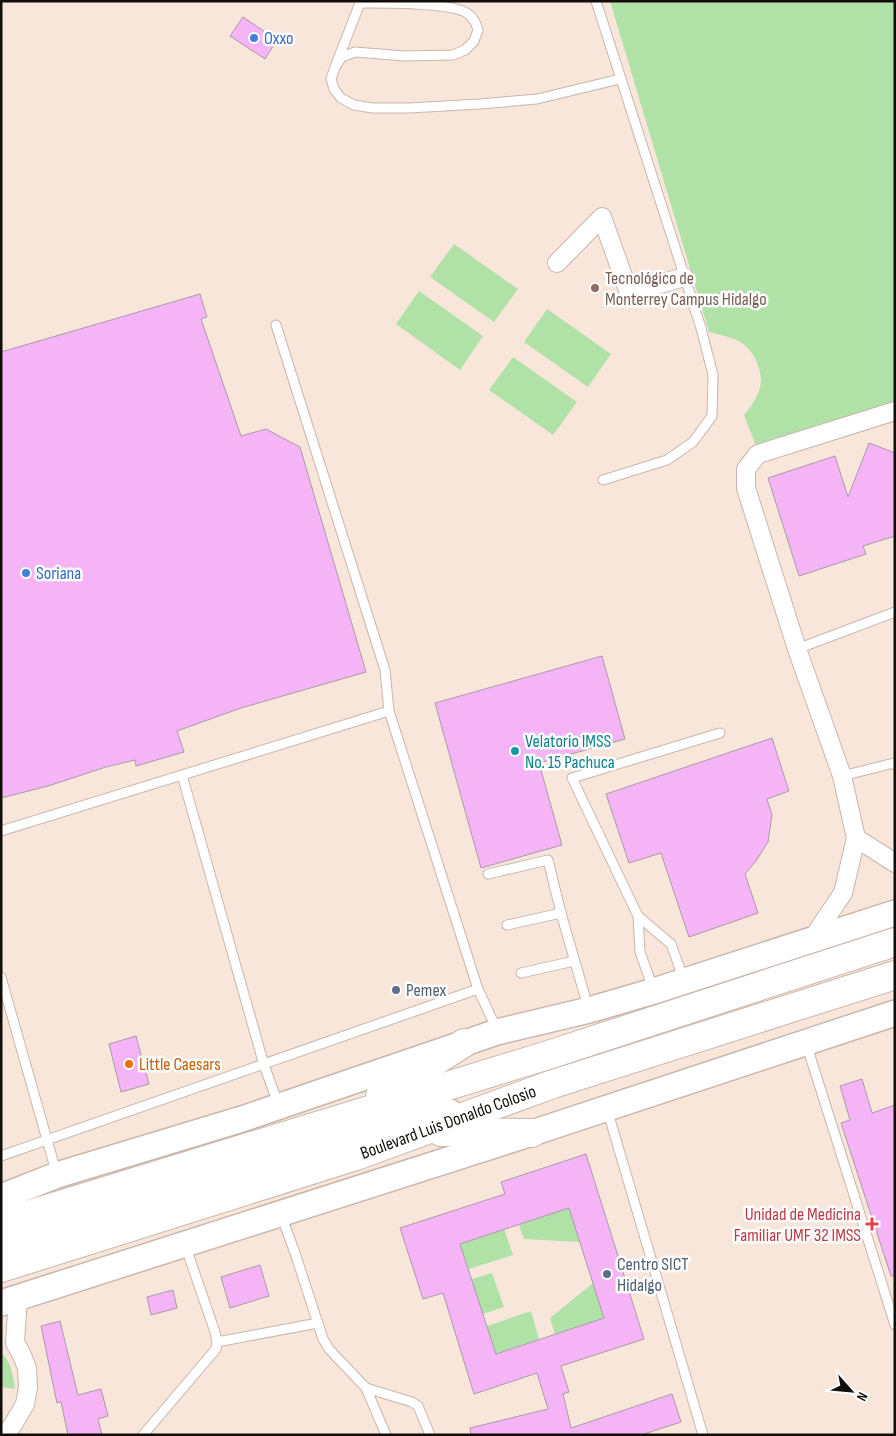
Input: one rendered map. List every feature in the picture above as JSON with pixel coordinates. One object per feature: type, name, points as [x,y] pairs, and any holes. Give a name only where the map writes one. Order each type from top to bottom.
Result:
[{"type":"main road","points":[[1,1197],[57,1175],[242,1119],[497,1032],[589,1010],[654,991],[895,913]]},
{"type":"main road","name":"Boulevard Luis Donaldo Colosio","points":[[1,1223],[545,1056],[895,942]]},
{"type":"main road","name":"Boulevard Luis Donaldo Colosio","points":[[1,1268],[356,1156],[552,1084],[895,975]]},
{"type":"main road","name":"Boulevard Luis Donaldo Colosio","points":[[10,1300],[532,1133],[895,1013]]},
{"type":"main road","points":[[345,1118],[464,1043]]},
{"type":"main road","points":[[1,1250],[14,1243],[383,1126],[509,1100]]},
{"type":"main road","points":[[422,1131],[532,1133]]},
{"type":"street","points":[[557,263],[602,217],[629,293],[684,277]]},
{"type":"street","points":[[812,939],[843,893],[856,838],[842,776],[797,649],[746,488],[746,468],[758,454],[895,411]]},
{"type":"street","points":[[856,838],[895,863]]},
{"type":"street","points":[[5,1435],[26,1404],[28,1387],[27,1368],[21,1353],[8,1342],[10,1300]]},
{"type":"lane","points":[[596,1],[701,328],[713,375],[712,416],[693,442],[667,460],[603,480]]},
{"type":"lane","points":[[335,67],[342,57],[355,52],[405,56],[453,54],[465,50],[474,41],[478,30],[475,21],[467,13],[455,8],[414,4],[360,3],[335,67],[331,79],[334,89],[341,98],[354,105],[372,108],[480,104],[537,98],[620,79]]},
{"type":"lane","points":[[276,325],[385,670],[389,712],[478,990],[497,1032]]},
{"type":"lane","points":[[797,649],[895,612]]},
{"type":"lane","points":[[1,830],[389,712]]},
{"type":"lane","points":[[654,991],[640,952],[638,916],[572,778],[720,732]]},
{"type":"lane","points":[[842,776],[894,763],[895,765]]},
{"type":"lane","points":[[182,775],[264,1065],[279,1106]]},
{"type":"lane","points":[[488,874],[548,860],[574,961],[589,1010]]},
{"type":"lane","points":[[507,925],[561,913]]},
{"type":"lane","points":[[638,916],[671,944],[684,981]]},
{"type":"lane","points":[[521,973],[574,961]]},
{"type":"lane","points":[[1,978],[57,1175]]},
{"type":"lane","points":[[1,1156],[478,990]]},
{"type":"lane","points":[[806,1043],[895,1325]]},
{"type":"lane","points":[[607,1108],[702,1435]]},
{"type":"lane","points":[[281,1213],[296,1253],[323,1339],[329,1349],[366,1388],[386,1435]]},
{"type":"lane","points":[[143,1435],[216,1349],[215,1332],[185,1244]]},
{"type":"lane","points":[[217,1342],[318,1323]]},
{"type":"lane","points":[[366,1388],[412,1402],[418,1406],[430,1435]]},
{"type":"green space","points":[[610,1],[895,1],[895,403],[759,454],[744,415],[754,402],[760,388],[761,376],[757,363],[751,352],[742,343],[709,332]]},
{"type":"green space","points":[[454,244],[518,289],[494,322],[430,277]]},
{"type":"green space","points":[[419,291],[483,336],[460,370],[396,324]]},
{"type":"green space","points":[[547,309],[611,354],[588,387],[524,342]]},
{"type":"green space","points":[[513,357],[577,402],[553,435],[489,390]]},
{"type":"green space","points":[[569,1208],[580,1242],[524,1239],[519,1225]]},
{"type":"green space","points":[[504,1229],[513,1255],[469,1269],[460,1244]]},
{"type":"green space","points":[[492,1273],[504,1307],[483,1314],[472,1279]]},
{"type":"green space","points":[[593,1283],[604,1318],[555,1334],[550,1318]]},
{"type":"green space","points":[[531,1311],[539,1339],[496,1354],[487,1326]]},
{"type":"green space","points":[[1,1353],[10,1365],[15,1389],[1,1387]]},
{"type":"building","name":"Oxxo","points":[[243,17],[277,40],[265,59],[230,36]]},
{"type":"building","points":[[200,294],[207,317],[201,319],[241,436],[266,429],[300,447],[366,672],[241,708],[177,731],[184,752],[136,766],[135,760],[106,767],[48,786],[1,798],[1,352]]},
{"type":"building","points":[[869,443],[895,453],[895,536],[863,546],[866,554],[799,576],[768,478],[835,456],[848,497]]},
{"type":"building","name":"Velatorio IMSS No. 15 Pachuca","points":[[602,656],[625,739],[539,763],[562,845],[481,868],[435,703]]},
{"type":"building","points":[[772,738],[789,791],[767,799],[772,815],[768,842],[745,874],[758,913],[689,937],[661,853],[629,863],[606,794]]},
{"type":"building","name":"Little Caesars","points":[[136,1036],[149,1084],[121,1092],[109,1044]]},
{"type":"building","points":[[862,1079],[872,1113],[895,1105],[895,1276],[891,1276],[841,1123],[850,1120],[840,1086]]},
{"type":"building","name":"Centro SICT Hidalgo","points":[[586,1154],[644,1339],[561,1366],[569,1392],[563,1394],[571,1428],[672,1394],[681,1422],[641,1435],[471,1435],[470,1428],[548,1409],[537,1373],[474,1394],[443,1293],[423,1299],[400,1228],[505,1194],[501,1182]],"holes":[[[569,1208],[604,1318],[496,1354],[460,1244]]]},
{"type":"building","points":[[260,1265],[269,1296],[230,1308],[221,1277]]},
{"type":"building","points":[[173,1290],[177,1308],[151,1315],[147,1297]]},
{"type":"building","points":[[60,1321],[78,1395],[101,1389],[108,1416],[98,1419],[102,1435],[68,1435],[61,1402],[57,1403],[41,1326]]},
{"type":"place","name":"Oxxo","points":[[254,38]]},
{"type":"place","name":"Tecnológico de Monterrey Campus Hidalgo","points":[[595,288]]},
{"type":"place","name":"Soriana","points":[[26,573]]},
{"type":"place","name":"Velatorio IMSS No. 15 Pachuca","points":[[515,751]]},
{"type":"place","name":"Pemex","points":[[396,990]]},
{"type":"place","name":"Little Caesars","points":[[129,1064]]},
{"type":"place","name":"Unidad de Medicina Familiar UMF 32 IMSS","points":[[872,1224]]},
{"type":"place","name":"Centro SICT Hidalgo","points":[[607,1274]]}]
